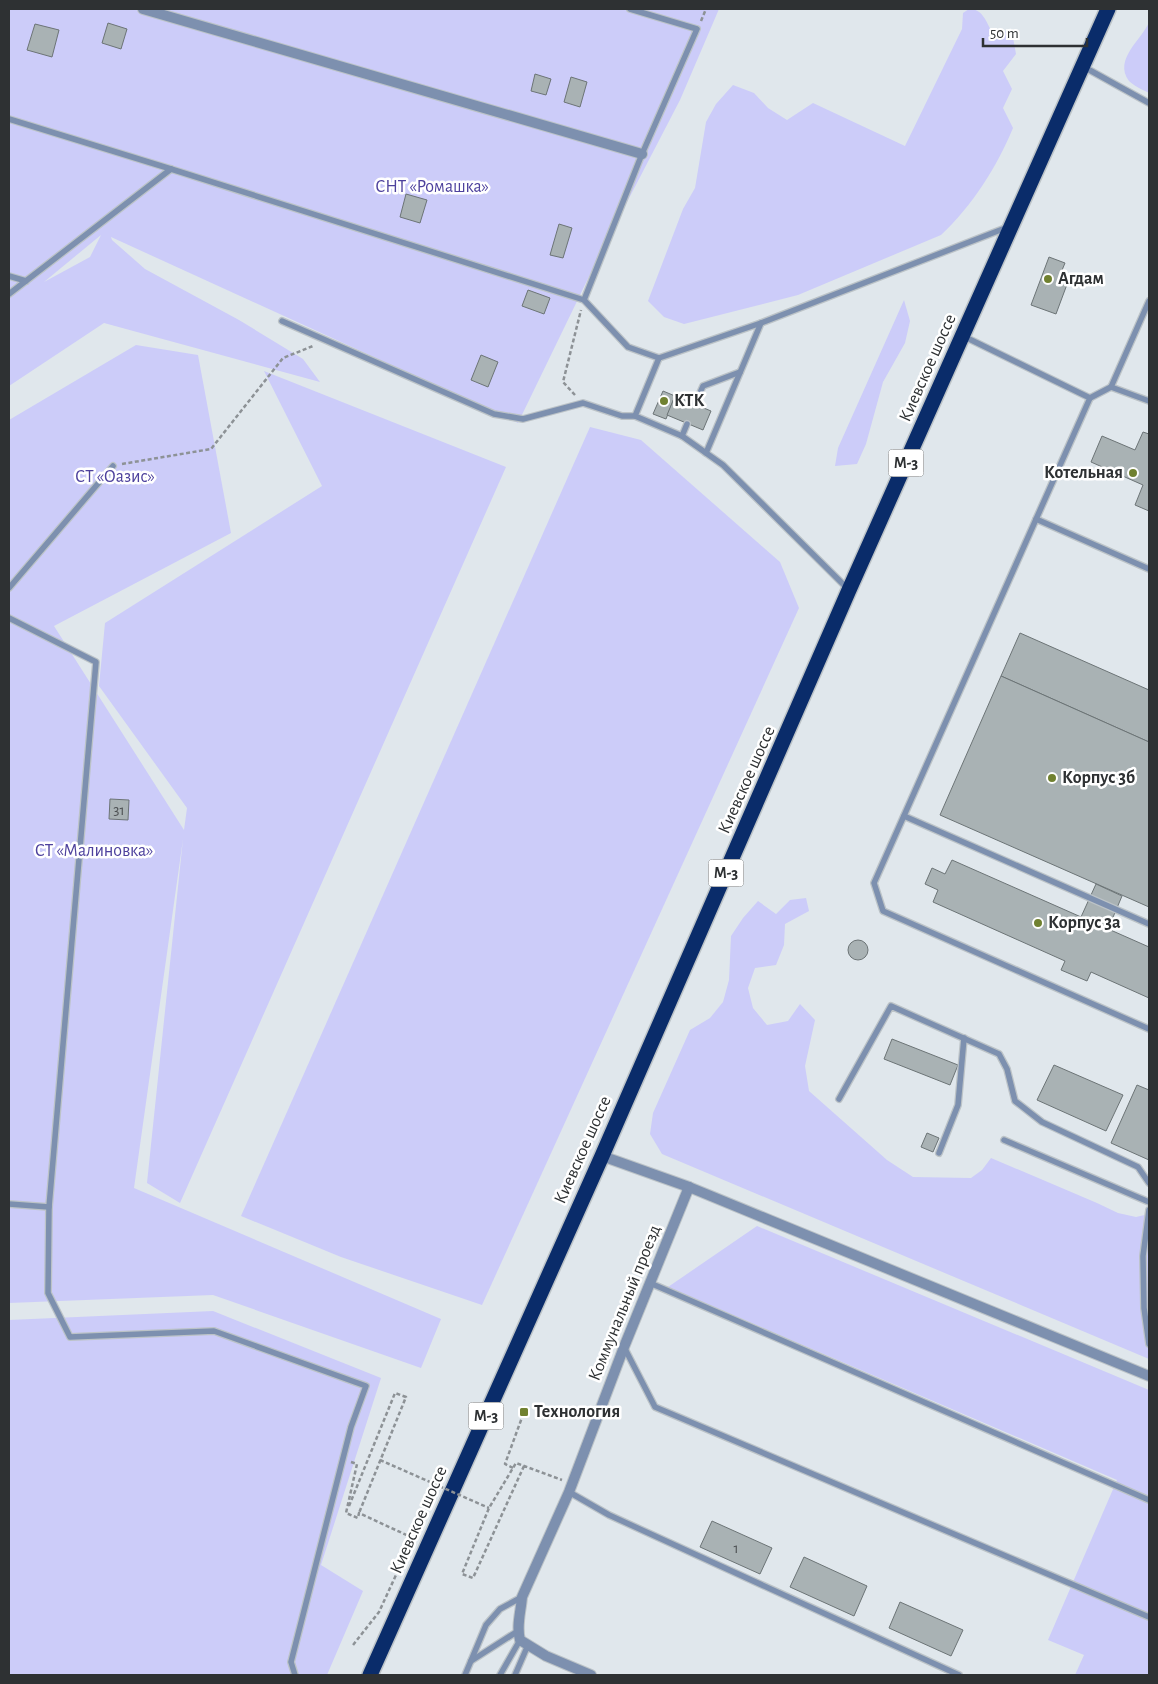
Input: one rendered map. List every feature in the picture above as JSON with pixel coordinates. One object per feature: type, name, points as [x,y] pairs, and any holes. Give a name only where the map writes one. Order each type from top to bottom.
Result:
[{"type":"highway","name":"Киевское шоссе","points":[[370,1675],[602,1156],[850,590],[1108,9]]},
{"type":"street","points":[[143,9],[642,154]]},
{"type":"street","points":[[602,1156],[689,1187],[1149,1376]]},
{"type":"street","name":"Коммунальный проезд","points":[[522,1638],[522,1597],[571,1488],[624,1347],[689,1187]]},
{"type":"street","points":[[522,1638],[546,1656],[591,1675]]},
{"type":"lane","points":[[584,300],[642,154],[697,29],[630,9]]},
{"type":"lane","points":[[1082,66],[1149,103]]},
{"type":"lane","points":[[9,119],[171,168],[584,300],[628,347],[659,358],[761,323],[1012,225]]},
{"type":"lane","points":[[9,294],[171,168]]},
{"type":"lane","points":[[9,276],[26,281]]},
{"type":"lane","points":[[1149,301],[1111,387],[1090,398],[874,883],[884,911],[1149,1029]]},
{"type":"lane","points":[[282,321],[494,414],[523,419],[583,403],[622,416],[635,416],[682,436],[723,465],[850,590]]},
{"type":"lane","points":[[706,453],[761,323]]},
{"type":"lane","points":[[963,336],[1090,398]]},
{"type":"lane","points":[[635,416],[659,358]]},
{"type":"lane","points":[[695,404],[702,386],[740,372]]},
{"type":"lane","points":[[1111,387],[1149,401]]},
{"type":"lane","points":[[682,436],[687,424]]},
{"type":"lane","points":[[9,588],[113,466]]},
{"type":"lane","points":[[1036,519],[1149,569]]},
{"type":"lane","points":[[9,618],[96,662],[49,1207],[48,1293],[70,1337],[214,1331],[366,1386],[351,1427],[291,1662],[296,1675]]},
{"type":"lane","points":[[904,816],[1149,924]]},
{"type":"lane","points":[[839,1099],[891,1006],[999,1054],[1007,1069],[1015,1101],[1042,1122],[1138,1167],[1149,1183]]},
{"type":"lane","points":[[939,1153],[958,1105],[964,1038]]},
{"type":"lane","points":[[1004,1140],[1149,1202]]},
{"type":"lane","points":[[9,1204],[49,1207]]},
{"type":"lane","points":[[1149,1210],[1143,1256],[1144,1308],[1149,1344]]},
{"type":"lane","points":[[650,1283],[1149,1500]]},
{"type":"lane","points":[[624,1347],[655,1407],[1149,1617]]},
{"type":"lane","points":[[571,1488],[609,1515],[959,1675]]},
{"type":"lane","points":[[465,1675],[486,1626],[500,1609],[522,1597]]},
{"type":"lane","points":[[471,1661],[522,1638]]},
{"type":"lane","points":[[500,1675],[522,1638]]},
{"type":"lane","points":[[515,1675],[522,1638]]},
{"type":"path","points":[[697,29],[706,9]]},
{"type":"path","points":[[583,403],[562,382],[584,300]]},
{"type":"path","points":[[113,466],[211,449],[283,358],[326,341]]},
{"type":"path","points":[[395,1393],[406,1397],[358,1518],[346,1513],[395,1393]]},
{"type":"path","points":[[513,1468],[505,1464],[524,1412]]},
{"type":"path","points":[[343,1458],[357,1464],[346,1513]]},
{"type":"path","points":[[380,1460],[489,1508]]},
{"type":"path","points":[[524,1466],[473,1578],[462,1574],[489,1508],[516,1463],[524,1466],[571,1488]]},
{"type":"path","points":[[353,1645],[379,1612],[413,1538],[359,1513]]},
{"type":"green space","name":"СНТ «Ромашка»","points":[[9,9],[719,9],[680,100],[597,260],[518,423],[111,237],[145,269],[239,320],[303,359],[320,382],[104,323],[9,386]],"holes":[[[101,235],[90,257],[44,282]]]},
{"type":"green space","points":[[969,9],[980,13],[991,30],[1012,32],[1016,54],[1003,71],[1012,89],[1003,108],[1013,128],[1007,143],[983,185],[963,212],[941,235],[798,295],[684,324],[664,317],[648,301],[683,209],[695,188],[706,122],[716,104],[733,85],[754,93],[768,108],[787,120],[813,103],[905,146],[962,29],[963,13]]},
{"type":"green space","points":[[1149,22],[1149,93],[1129,81],[1124,65],[1130,50]]},
{"type":"green space","points":[[904,300],[910,321],[905,343],[883,382],[866,444],[857,464],[835,466],[838,448]]},
{"type":"green space","points":[[136,345],[198,355],[231,533],[54,626],[184,830],[187,808],[99,686],[105,623],[322,486],[264,371],[506,467],[180,1203],[147,1183],[183,839],[134,1188],[441,1319],[421,1368],[213,1295],[9,1303],[9,420]]},
{"type":"green space","points":[[590,427],[641,440],[780,562],[799,608],[482,1305],[341,1257],[241,1216]]},
{"type":"green space","points":[[806,898],[809,911],[785,924],[784,945],[776,965],[755,968],[748,988],[753,1008],[767,1025],[788,1021],[800,1004],[815,1020],[805,1066],[809,1091],[887,1160],[913,1177],[971,1178],[982,1170],[991,1158],[1118,1213],[1136,1217],[1149,1214],[1149,1359],[662,1154],[650,1134],[653,1113],[690,1030],[710,1018],[723,1002],[729,980],[731,936],[758,901],[776,914],[790,900]]},
{"type":"green space","points":[[757,1226],[1149,1390],[1149,1675],[1075,1675],[1084,1655],[1048,1640],[1117,1480],[668,1287]]},
{"type":"green space","points":[[213,1311],[381,1378],[321,1565],[363,1591],[327,1675],[9,1675],[9,1320]]},
{"type":"building","points":[[108,23],[127,29],[121,49],[102,43]]},
{"type":"building","points":[[35,24],[59,30],[52,57],[27,50]]},
{"type":"building","points":[[535,74],[551,79],[546,95],[531,91]]},
{"type":"building","points":[[571,77],[587,82],[580,107],[564,102]]},
{"type":"building","points":[[406,194],[427,200],[420,223],[400,217]]},
{"type":"building","points":[[559,224],[572,228],[563,258],[550,255]]},
{"type":"building","points":[[1049,257],[1065,263],[1060,275],[1069,279],[1056,314],[1031,305]]},
{"type":"building","points":[[528,290],[550,298],[544,314],[522,306]]},
{"type":"building","points":[[481,355],[498,362],[488,387],[471,380]]},
{"type":"building","points":[[663,391],[675,396],[666,419],[653,414]]},
{"type":"building","points":[[675,396],[711,411],[703,430],[667,415]]},
{"type":"building","name":"Котельная","points":[[1143,432],[1149,434],[1149,511],[1135,505],[1143,485],[1091,462],[1102,436],[1135,450]]},
{"type":"building","points":[[1020,633],[1149,690],[1149,742],[1001,676]]},
{"type":"building","name":"Корпус 3б","points":[[1001,676],[1149,742],[1149,907],[940,815]]},
{"type":"building","points":[[110,799],[129,800],[128,820],[109,819]]},
{"type":"building","name":"Корпус 3a","points":[[952,860],[1149,947],[1149,998],[1091,972],[1087,981],[1061,970],[1065,961],[933,902],[938,890],[925,884],[932,868],[945,874]]},
{"type":"building","points":[[1096,884],[1122,896],[1108,929],[1081,917]]},
{"type":"building","points":[[858,940],[865,943],[868,950],[865,957],[858,960],[851,957],[848,950],[851,943]]},
{"type":"building","points":[[892,1039],[958,1065],[950,1085],[884,1059]]},
{"type":"building","points":[[1054,1065],[1123,1095],[1106,1131],[1037,1100]]},
{"type":"building","points":[[1137,1085],[1149,1090],[1149,1160],[1111,1143]]},
{"type":"building","points":[[927,1133],[939,1138],[933,1152],[921,1147]]},
{"type":"building","points":[[712,1521],[772,1548],[760,1574],[700,1547]]},
{"type":"building","points":[[804,1557],[867,1586],[854,1616],[790,1587]]},
{"type":"building","points":[[900,1602],[963,1630],[951,1656],[889,1628]]},
{"type":"place","name":"Агдам","points":[[1048,279]]},
{"type":"place","name":"КТК","points":[[664,401]]},
{"type":"place","name":"Котельная","points":[[1133,473]]},
{"type":"place","name":"Корпус 3б","points":[[1052,778]]},
{"type":"place","name":"Корпус 3a","points":[[1038,923]]},
{"type":"place","name":"Технология","points":[[524,1412]]},
{"type":"park label","name":"СТ «Оазис»","points":[[115,477]]},
{"type":"park label","name":"СТ «Малиновка»","points":[[94,851]]}]
